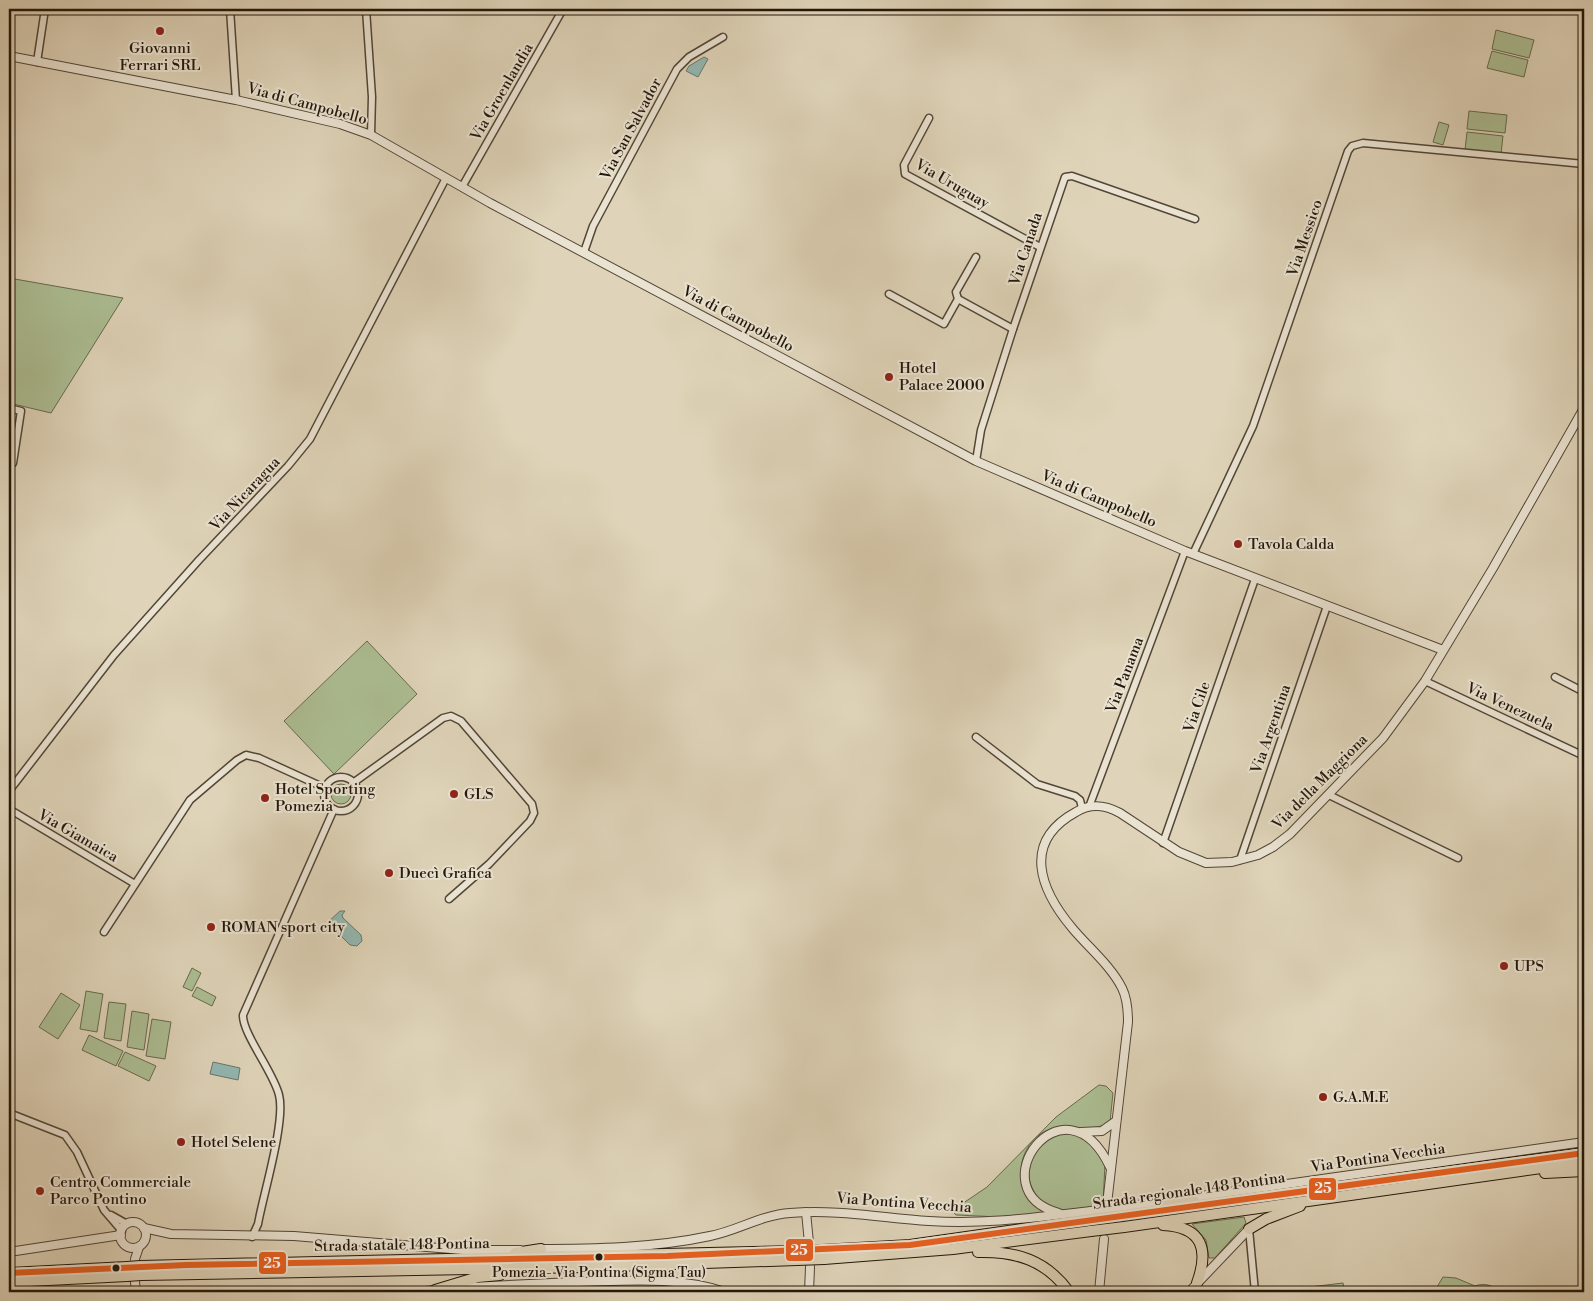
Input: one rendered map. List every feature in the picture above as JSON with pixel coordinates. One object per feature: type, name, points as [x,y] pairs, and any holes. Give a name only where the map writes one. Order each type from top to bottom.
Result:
[{"type":"highway","name":"Strada regionale 148 Pontina","points":[[530,1268],[797,1256],[917,1244],[1091,1215],[1235,1201],[1584,1153]]},
{"type":"highway","name":"Strada regionale 148 Pontina","points":[[823,1254],[912,1253],[1091,1231],[1584,1162]]},
{"type":"highway","points":[[1514,1172],[1584,1171]]},
{"type":"highway","points":[[1249,1229],[1283,1212],[1326,1198]]},
{"type":"highway","points":[[1163,1201],[1235,1201]]},
{"type":"highway","points":[[1137,1224],[1177,1227],[1186,1230],[1196,1237],[1202,1247],[1204,1259],[1197,1283]]},
{"type":"highway","points":[[465,1259],[541,1249]]},
{"type":"highway","points":[[912,1253],[996,1251],[1018,1254],[1043,1265],[1069,1292]]},
{"type":"highway","name":"Strada statale 148 Pontina","points":[[9,1273],[465,1259],[797,1256]]},
{"type":"highway","name":"Strada statale 148 Pontina","points":[[9,1282],[134,1268],[530,1268]]},
{"type":"highway","points":[[435,1290],[478,1277],[530,1268]]},
{"type":"street","points":[[37,62],[45,9]]},
{"type":"street","points":[[230,9],[236,100]]},
{"type":"street","points":[[366,9],[372,97],[371,135]]},
{"type":"street","name":"Via Groenlandia","points":[[462,187],[563,9]]},
{"type":"street","name":"Via San Salvador","points":[[584,252],[593,226],[677,69],[689,56],[723,37]]},
{"type":"street","name":"Via di Campobello","points":[[9,56],[236,100],[340,124],[371,135],[462,187],[976,461],[1185,551],[1444,650]]},
{"type":"street","name":"Via Uruguay","points":[[929,118],[904,165],[905,174],[1040,247]]},
{"type":"street","name":"Via Messico","points":[[1194,554],[1251,432],[1348,152],[1352,146],[1363,143],[1584,164]]},
{"type":"street","name":"Via Canada","points":[[976,461],[982,430],[1013,329],[1058,191],[1064,178],[1067,176],[1195,219]]},
{"type":"street","name":"Via Nicaragua","points":[[9,791],[114,655],[199,560],[288,466],[310,439],[446,178]]},
{"type":"street","points":[[889,294],[942,324],[947,320],[958,299],[956,292],[976,257]]},
{"type":"street","points":[[958,299],[1013,329]]},
{"type":"street","points":[[9,408],[22,411],[13,463],[9,462]]},
{"type":"street","name":"Via della Maggiona","points":[[1086,807],[1110,808],[1163,843],[1199,862],[1216,863],[1240,860],[1258,855],[1279,843],[1329,795],[1387,733],[1425,681],[1493,568],[1584,408]]},
{"type":"street","name":"Via Panama","points":[[1086,807],[1185,551]]},
{"type":"street","name":"Via Cile","points":[[1163,843],[1255,579]]},
{"type":"street","name":"Via Argentina","points":[[1240,860],[1326,606]]},
{"type":"street","points":[[1556,677],[1584,692]]},
{"type":"street","name":"Via Venezuela","points":[[1425,681],[1584,756]]},
{"type":"street","points":[[353,782],[443,718],[451,716],[461,722],[532,804],[534,813],[530,821],[500,853],[449,899]]},
{"type":"street","points":[[976,737],[1037,784],[1075,796],[1086,807],[1063,820],[1046,837],[1041,852],[1040,864],[1060,911],[1116,977],[1125,995],[1128,1022],[1107,1204]]},
{"type":"street","points":[[104,932],[190,800],[241,757],[259,758],[325,788]]},
{"type":"street","points":[[344,777],[353,782],[358,793],[354,804],[345,810],[334,809],[325,800],[325,788],[332,779],[344,777]]},
{"type":"street","points":[[1329,795],[1458,858]]},
{"type":"street","points":[[252,1236],[258,1224],[279,1123],[281,1103],[270,1072],[244,1026],[243,1015],[334,809]]},
{"type":"street","name":"Via Giamaica","points":[[9,810],[135,884]]},
{"type":"street","points":[[9,1113],[66,1135],[77,1152],[104,1210],[121,1233],[122,1241],[128,1247],[134,1268],[136,1292]]},
{"type":"street","points":[[1063,1214],[1047,1209],[1032,1195],[1025,1179],[1025,1166],[1033,1148],[1046,1137],[1058,1131],[1102,1131],[1116,1121]]},
{"type":"street","points":[[1079,1132],[1098,1145],[1110,1168]]},
{"type":"street","name":"Via Pontina Vecchia","points":[[1123,1211],[1163,1201],[1584,1142]]},
{"type":"street","points":[[104,1210],[127,1224],[136,1223],[145,1230],[170,1236],[270,1239],[275,1235]]},
{"type":"street","points":[[806,1212],[809,1243]]},
{"type":"street","name":"Via Pontina Vecchia","points":[[145,1230],[171,1234],[275,1235],[463,1250],[541,1249],[644,1245],[703,1238],[729,1232],[769,1216],[806,1212],[948,1222],[1027,1219],[1063,1214],[1091,1215]]},
{"type":"street","points":[[9,1252],[121,1233],[127,1224]]},
{"type":"street","points":[[1189,1292],[1249,1229]]},
{"type":"street","points":[[1249,1229],[1256,1292]]},
{"type":"street","points":[[134,1268],[139,1247],[145,1241],[145,1230]]},
{"type":"street","points":[[1099,1291],[1104,1239]]},
{"type":"street","points":[[128,1247],[139,1247]]},
{"type":"street","points":[[808,1292],[810,1267]]},
{"type":"street","points":[[413,1292],[519,1284],[664,1281],[699,1285],[725,1292]]},
{"type":"green space","points":[[1496,30],[1534,40],[1529,58],[1492,49]]},
{"type":"green space","points":[[1492,51],[1528,60],[1524,77],[1487,68]]},
{"type":"green space","points":[[1469,111],[1507,115],[1505,133],[1467,129]]},
{"type":"green space","points":[[1439,122],[1449,125],[1443,145],[1433,142]]},
{"type":"green space","points":[[1467,132],[1503,136],[1501,154],[1465,150]]},
{"type":"green space","points":[[9,278],[123,298],[51,413],[9,403]]},
{"type":"green space","points":[[367,641],[417,694],[334,774],[284,721]]},
{"type":"green space","points":[[341,784],[348,787],[351,794],[348,801],[341,804],[334,801],[331,794],[334,787]]},
{"type":"green space","points":[[192,968],[201,973],[192,991],[183,987]]},
{"type":"green space","points":[[197,987],[216,997],[212,1006],[192,996]]},
{"type":"green space","points":[[86,991],[103,994],[97,1032],[80,1029]]},
{"type":"green space","points":[[61,993],[80,1005],[58,1039],[39,1027]]},
{"type":"green space","points":[[109,1002],[126,1004],[121,1041],[104,1038]]},
{"type":"green space","points":[[132,1011],[149,1014],[144,1050],[127,1047]]},
{"type":"green space","points":[[152,1019],[171,1022],[165,1059],[146,1056]]},
{"type":"green space","points":[[89,1035],[123,1051],[116,1066],[82,1050]]},
{"type":"green space","points":[[125,1052],[156,1066],[149,1081],[118,1066]]},
{"type":"green space","points":[[1099,1085],[1106,1086],[1113,1093],[1110,1122],[1088,1128],[1054,1129],[1043,1132],[1033,1140],[1056,1117]]},
{"type":"green space","points":[[1070,1133],[1084,1137],[1105,1163],[1103,1204],[1075,1210],[1060,1210],[1048,1205],[1038,1197],[1032,1187],[1029,1165],[1033,1154],[1040,1145],[1051,1137]]},
{"type":"green space","points":[[1033,1140],[1023,1157],[1021,1166],[1022,1179],[1028,1195],[1045,1213],[1001,1217],[956,1215],[954,1213],[956,1208],[987,1187]]},
{"type":"green space","points":[[1244,1217],[1246,1223],[1215,1258],[1209,1258],[1206,1240],[1192,1224]]},
{"type":"green space","points":[[1443,1277],[1456,1278],[1475,1286],[1489,1285],[1502,1292],[1434,1292]]},
{"type":"green space","points":[[1343,1283],[1345,1292],[1268,1292]]},
{"type":"water","points":[[704,57],[708,59],[698,77],[686,71],[689,66]]},
{"type":"water","points":[[340,911],[345,911],[342,915],[343,918],[361,935],[362,941],[357,946],[350,945],[339,934],[329,928],[328,922]]},
{"type":"water","points":[[213,1062],[240,1068],[238,1080],[210,1074]]},
{"type":"transit line","name":"25","points":[[9,1273],[186,1265],[667,1256],[910,1245],[1584,1153]]},
{"type":"place","name":"Giovanni Ferrari SRL","points":[[160,31]]},
{"type":"place","name":"Hotel Palace 2000","points":[[889,377]]},
{"type":"place","name":"Tavola Calda","points":[[1238,544]]},
{"type":"place","name":"GLS","points":[[454,794]]},
{"type":"place","name":"Hotel Sporting Pomezia","points":[[265,798]]},
{"type":"place","name":"Duecì Grafica","points":[[389,873]]},
{"type":"place","name":"ROMAN sport city","points":[[211,927]]},
{"type":"place","name":"UPS","points":[[1504,966]]},
{"type":"place","name":"G.A.M.E","points":[[1323,1097]]},
{"type":"place","name":"Hotel Selene","points":[[181,1142]]},
{"type":"place","name":"Centro Commerciale Parco Pontino","points":[[40,1191]]},
{"type":"place","name":"Pomezia- Via Pontina (Sigma Tau)","points":[[599,1257]]}]
